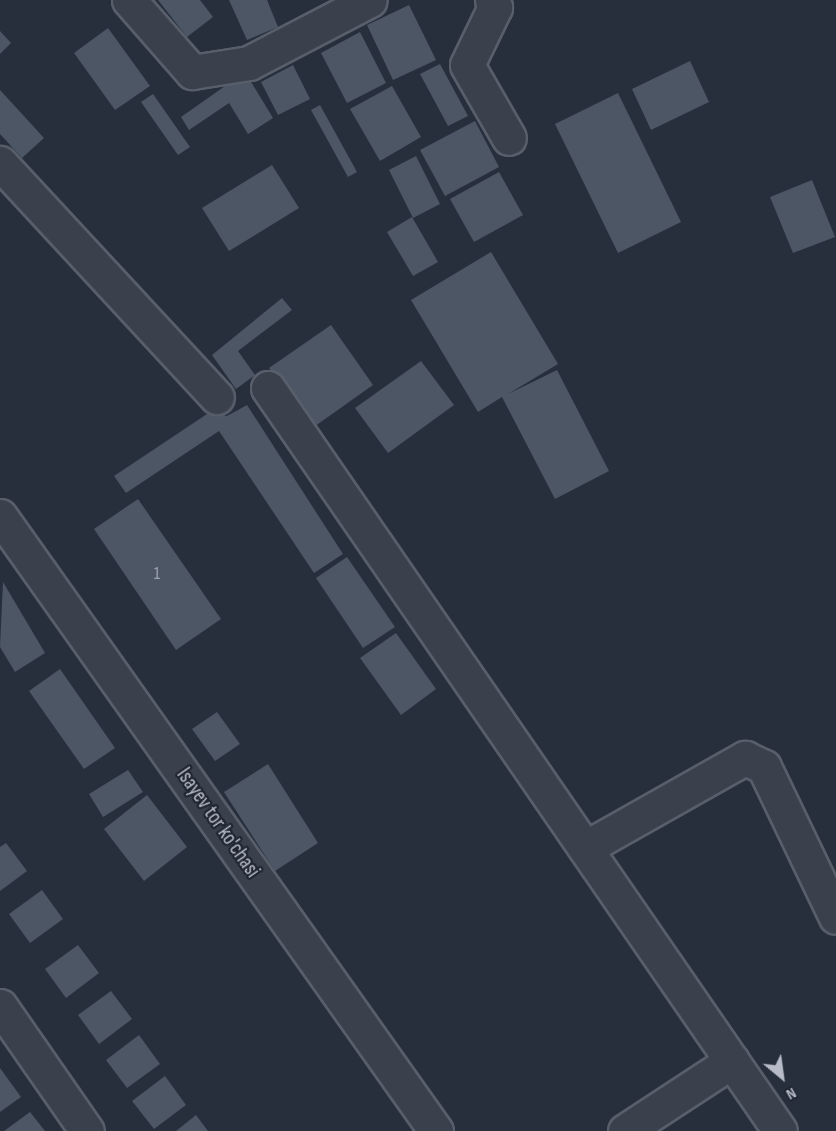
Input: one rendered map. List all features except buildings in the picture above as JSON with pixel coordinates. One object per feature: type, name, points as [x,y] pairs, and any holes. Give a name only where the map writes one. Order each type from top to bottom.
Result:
[{"type":"street","points":[[129,0],[192,72],[249,63],[370,0]]},
{"type":"street","points":[[492,0],[495,7],[467,65],[508,138]]},
{"type":"street","points":[[0,163],[217,397]]},
{"type":"street","points":[[268,388],[780,1131]]},
{"type":"street","name":"Isayev tor ko'chasi","points":[[0,516],[436,1131]]},
{"type":"street","points":[[585,848],[745,758],[764,768],[836,917]]},
{"type":"street","points":[[0,1006],[87,1131]]},
{"type":"street","points":[[625,1131],[732,1061]]}]
